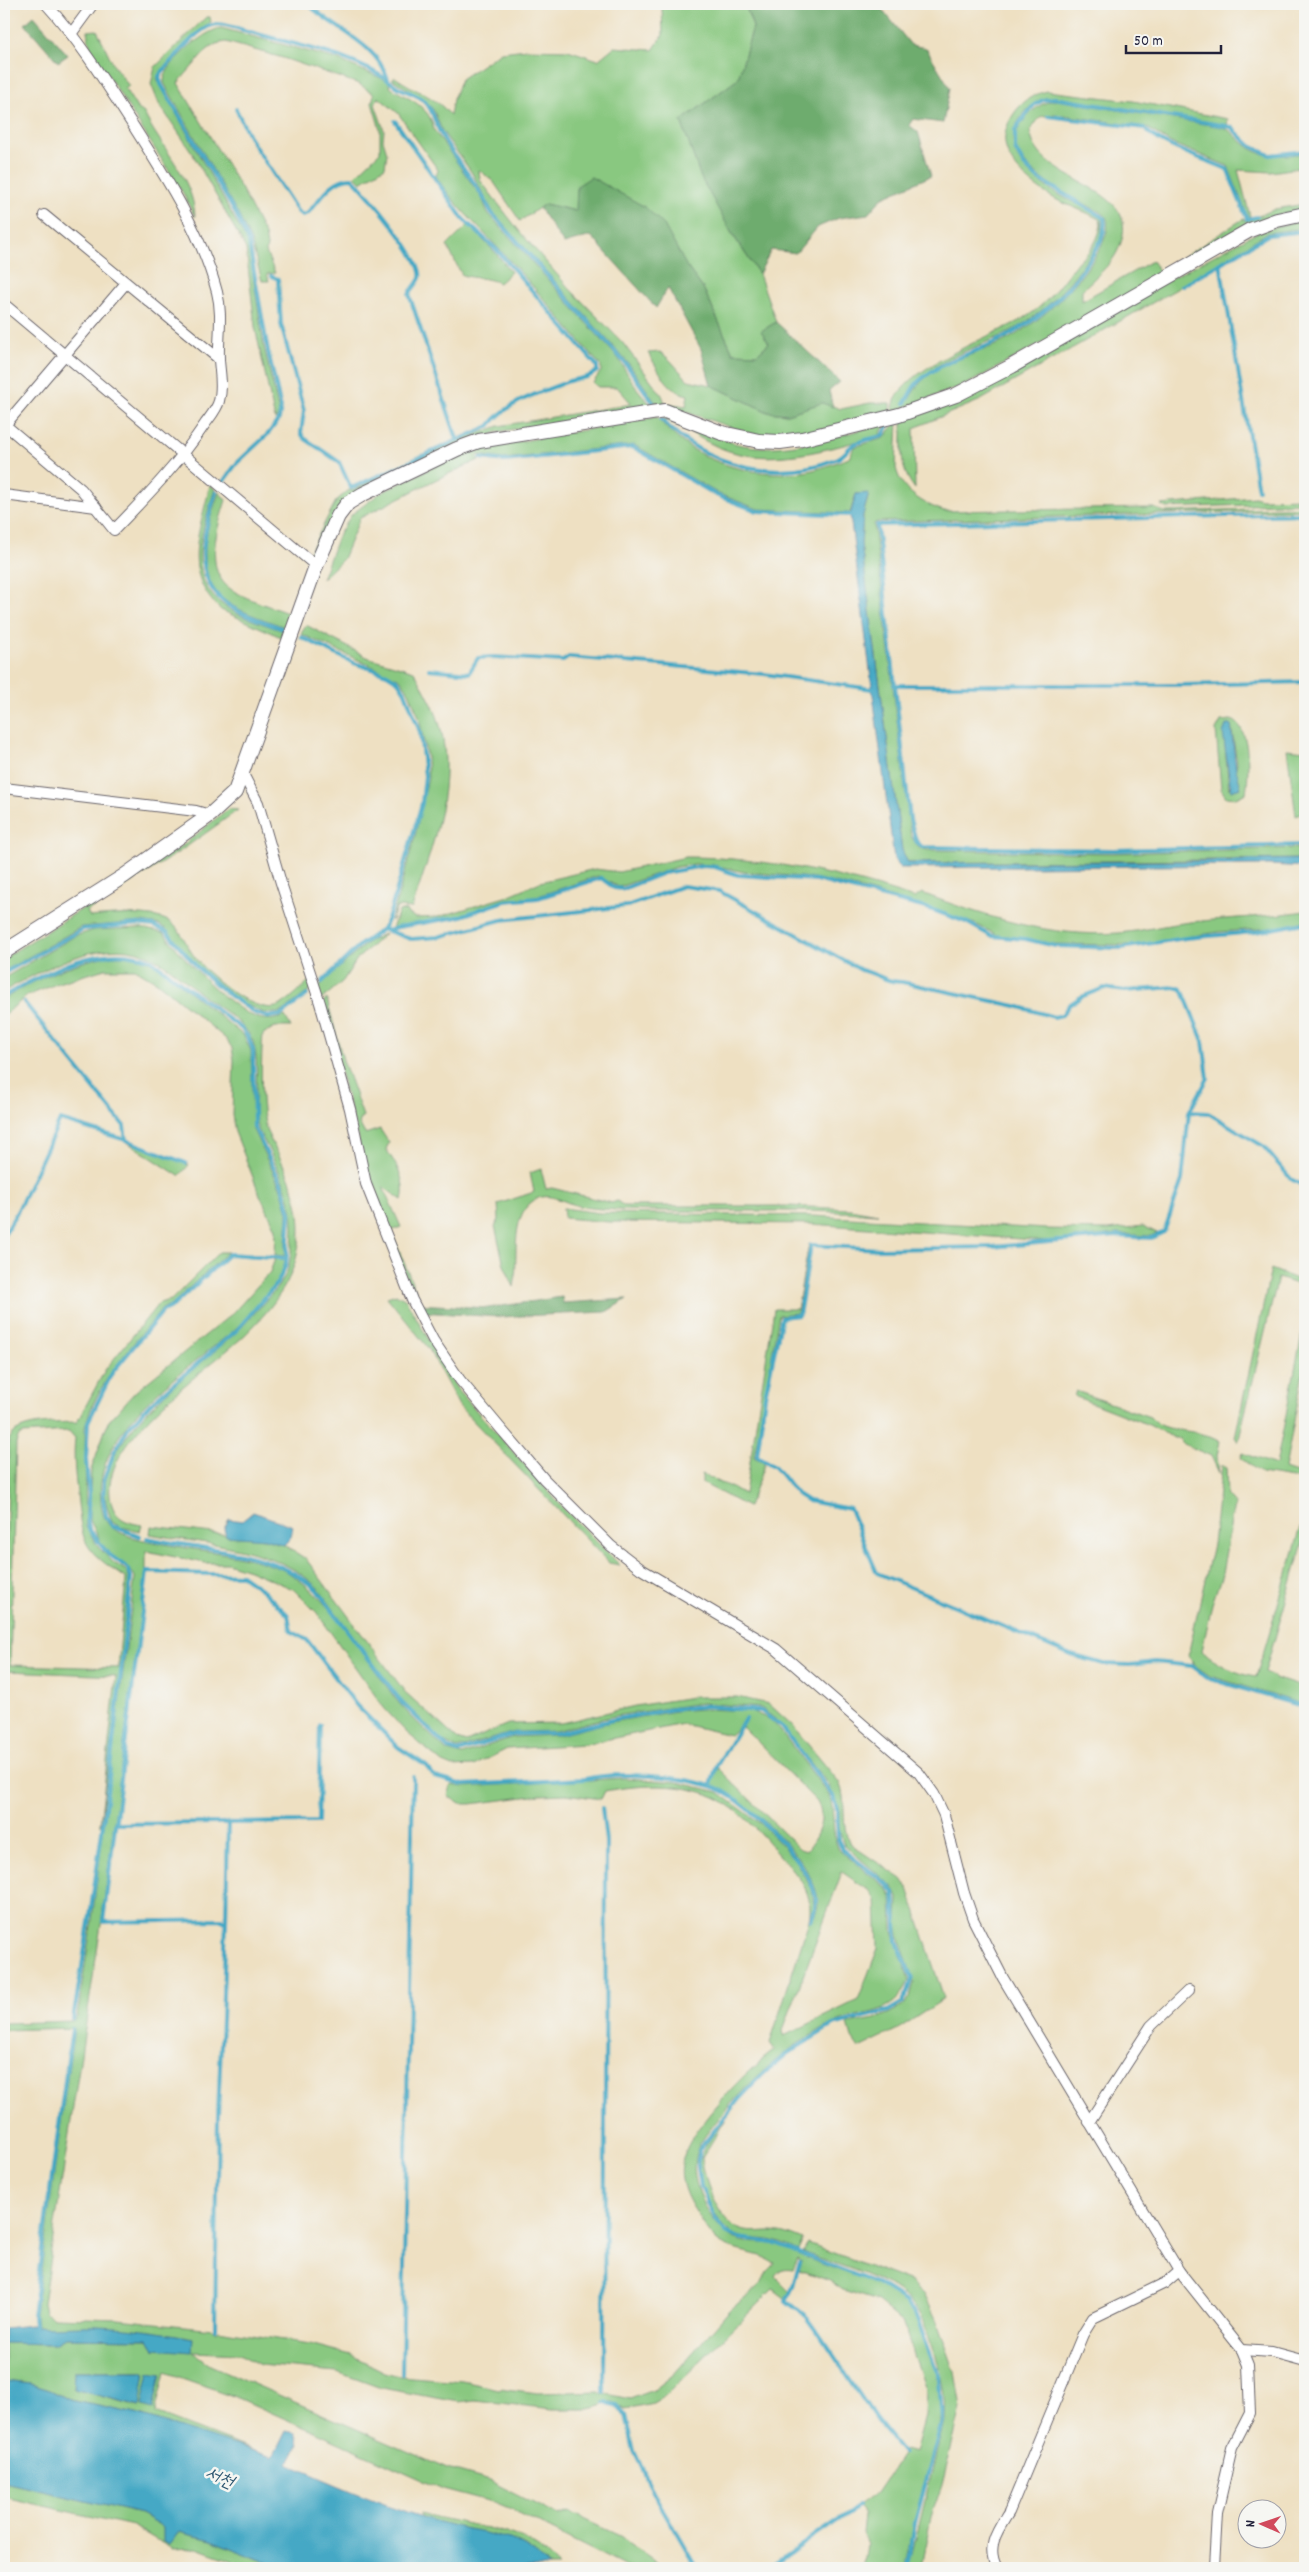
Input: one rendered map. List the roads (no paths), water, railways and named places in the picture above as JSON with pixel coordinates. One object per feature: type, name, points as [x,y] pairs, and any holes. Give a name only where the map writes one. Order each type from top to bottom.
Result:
[{"type":"street","points":[[46,4],[71,34],[110,89],[179,198],[193,229],[216,292],[221,316],[219,359],[222,380],[219,403],[184,456],[114,530],[81,489],[4,424],[126,283]]},
{"type":"street","points":[[71,34],[93,4]]},
{"type":"street","points":[[4,952],[124,876],[210,815],[235,792],[316,566],[338,516],[348,503],[457,449],[507,436],[665,411],[722,433],[780,442],[802,439],[899,415],[956,395],[1012,366],[1250,230],[1277,220],[1305,214]]},
{"type":"street","points":[[44,215],[219,359]]},
{"type":"street","points":[[4,304],[316,566]]},
{"type":"street","points":[[4,494],[96,507]]},
{"type":"street","points":[[243,774],[258,803],[280,883],[320,1003],[350,1109],[366,1184],[409,1292],[433,1340],[460,1380],[501,1429],[550,1485],[611,1546],[641,1569],[776,1649],[919,1773],[934,1794],[944,1815],[964,1893],[973,1919],[1003,1978],[1179,2271],[1242,2350],[1248,2365],[1250,2414],[1232,2448],[1221,2495],[1217,2513],[1214,2568]]},
{"type":"street","points":[[4,788],[196,811],[210,815]]},
{"type":"street","points":[[1089,2122],[1151,2026],[1189,1990]]},
{"type":"street","points":[[997,2568],[991,2548],[1009,2512],[1082,2334],[1093,2318],[1165,2283],[1179,2271]]},
{"type":"street","points":[[1242,2350],[1272,2352],[1305,2361]]},
{"type":"water","points":[[869,493],[863,515],[861,544],[902,850],[908,863],[1305,859],[1305,867],[1269,865],[900,868],[894,859],[850,515],[856,494]]},
{"type":"water","points":[[1226,725],[1231,725],[1236,769],[1241,788],[1231,791],[1223,733]]},
{"type":"water","points":[[253,1512],[293,1526],[291,1537],[284,1545],[265,1539],[226,1536],[224,1529],[229,1519],[242,1521]]},
{"type":"water","points":[[30,2325],[47,2327],[108,2327],[193,2338],[192,2352],[154,2349],[148,2339],[65,2338],[55,2344],[4,2343],[4,2328]]},
{"type":"water","points":[[74,2371],[145,2371],[140,2406],[73,2389]]},
{"type":"water","points":[[149,2372],[161,2374],[153,2409],[142,2406]]},
{"type":"water","name":"서천","points":[[4,2381],[30,2384],[50,2390],[70,2400],[136,2414],[273,2457],[286,2431],[295,2433],[299,2443],[288,2464],[408,2513],[506,2538],[530,2550],[548,2568],[281,2568],[211,2540],[179,2532],[169,2545],[163,2542],[163,2527],[141,2514],[4,2482]]},
{"type":"waterway","points":[[308,4],[364,45],[382,66],[388,79]]},
{"type":"waterway","points":[[223,482],[237,463],[268,434],[279,419],[281,408],[268,351],[249,243],[236,214],[161,84],[159,76],[190,41],[204,29],[213,25],[231,26],[340,57],[378,74],[422,99],[431,110],[438,128],[452,152],[479,190],[491,212],[626,364],[654,404]]},
{"type":"waterway","points":[[905,403],[915,386],[929,373],[951,361],[996,342],[1043,312],[1082,271],[1101,240],[1105,224],[1104,218],[1037,178],[1024,165],[1015,149],[1015,131],[1034,105],[1043,100],[1054,98],[1221,125],[1231,127],[1251,146],[1270,155],[1305,151]]},
{"type":"waterway","points":[[236,109],[251,140],[298,212],[303,215],[308,213],[332,185],[352,178],[381,211],[404,242],[419,269],[420,278],[409,294],[457,439]]},
{"type":"waterway","points":[[1048,116],[1144,128],[1151,135],[1183,152],[1227,169],[1247,219],[1257,217]]},
{"type":"waterway","points":[[271,276],[278,279],[281,324],[304,411],[301,433],[304,438],[339,462],[351,488],[489,426],[506,410],[536,393],[569,381],[587,377],[597,371],[597,366],[497,250],[463,219],[395,121]]},
{"type":"waterway","points":[[1182,286],[1268,235],[1305,231]]},
{"type":"waterway","points":[[1220,263],[1258,490]]},
{"type":"waterway","points":[[661,419],[698,448],[720,459],[742,466],[765,469],[813,466],[836,459],[856,443],[883,436],[888,426]]},
{"type":"waterway","points":[[481,458],[505,461],[633,447],[718,496],[757,511],[850,515]]},
{"type":"waterway","points":[[216,492],[208,520],[203,550],[207,578],[213,590],[229,606],[283,629]]},
{"type":"waterway","points":[[1305,514],[877,525],[910,819],[916,841],[922,847],[1114,850],[1305,845]]},
{"type":"waterway","points":[[301,637],[354,663],[387,674],[398,681],[405,692],[420,732],[425,776],[422,803],[389,916],[383,929],[360,945],[322,982]]},
{"type":"waterway","points":[[429,669],[469,673],[478,658],[493,657],[563,661],[569,657],[764,674],[872,689]]},
{"type":"waterway","points":[[894,685],[1182,685],[1305,682]]},
{"type":"waterway","points":[[388,931],[398,927],[458,917],[505,901],[538,898],[601,878],[614,888],[623,889],[664,873],[703,866],[715,867],[738,875],[816,880],[930,909],[966,922],[991,936],[1025,939],[1055,946],[1121,948],[1186,938],[1255,932],[1305,923]]},
{"type":"waterway","points":[[383,929],[411,939],[438,937],[501,920],[627,906],[683,886],[719,891],[861,970],[886,979],[1016,1006],[1054,1017],[1062,1015],[1069,1005],[1081,997],[1104,988],[1125,991],[1175,987],[1182,989],[1203,1041],[1208,1078],[1189,1112],[1182,1180],[1164,1232],[1151,1238],[1117,1236],[992,1247],[880,1249],[811,1245],[799,1315],[782,1317],[765,1396],[757,1456],[775,1467],[797,1494],[808,1501],[850,1509],[877,1573],[1071,1655],[1104,1664],[1130,1665],[1155,1662],[1192,1666],[1210,1679],[1305,1707]]},
{"type":"waterway","points":[[4,973],[83,929],[138,924],[154,926],[167,932],[198,968],[225,992],[255,1013],[268,1017],[281,1015],[307,995]]},
{"type":"waterway","points":[[4,996],[56,969],[75,962],[113,954],[132,955],[151,960],[242,1029],[249,1039],[253,1050],[254,1127],[282,1185],[290,1213],[286,1265],[278,1282],[237,1330],[151,1403],[128,1428],[114,1452],[104,1480],[103,1499],[106,1516],[112,1526],[140,1536]]},
{"type":"waterway","points":[[24,1002],[124,1126],[126,1140]]},
{"type":"waterway","points":[[1189,1112],[1208,1113],[1263,1146],[1291,1179],[1305,1187]]},
{"type":"waterway","points":[[4,1235],[18,1210],[60,1120],[126,1140],[186,1163]]},
{"type":"waterway","points":[[73,2019],[106,1799],[131,1577],[129,1569],[107,1553],[89,1529],[86,1459],[88,1422],[112,1373],[163,1311],[173,1306],[229,1254],[286,1258]]},
{"type":"waterway","points":[[147,1538],[236,1553],[279,1566],[299,1576],[317,1590],[402,1703],[449,1749],[458,1752],[514,1734],[558,1733],[616,1719],[674,1709],[706,1706],[761,1711],[782,1727],[833,1796],[837,1810],[838,1840],[843,1850],[888,1885],[894,1893],[897,1941],[912,1979],[908,1992],[902,2003],[888,2011],[833,2025],[788,2053],[762,2075],[739,2099],[699,2150],[697,2160],[701,2187],[715,2218],[726,2232],[738,2238],[773,2243],[876,2283],[906,2302],[914,2311],[939,2378],[942,2421],[915,2523],[908,2568]]},
{"type":"waterway","points":[[215,2329],[218,2115],[226,1923],[223,1920],[103,1922],[147,1572],[241,1575],[262,1590],[288,1615],[291,1631],[307,1640],[357,1706],[398,1747],[425,1765],[435,1777],[463,1785],[631,1775],[666,1777],[698,1782],[724,1792],[739,1802],[772,1831],[800,1865],[810,1881],[815,1894],[816,1901],[811,1920]]},
{"type":"waterway","points":[[711,1786],[716,1767],[745,1719]]},
{"type":"waterway","points":[[115,1824],[318,1822],[320,1725]]},
{"type":"waterway","points":[[402,2374],[413,1777]]},
{"type":"waterway","points":[[602,1808],[606,1841],[604,2392]]},
{"type":"waterway","points":[[226,1923],[228,1823]]},
{"type":"waterway","points":[[34,2325],[33,2315],[72,2029]]},
{"type":"waterway","points":[[800,2263],[792,2290],[786,2300],[807,2317],[876,2419],[903,2453]]},
{"type":"waterway","points":[[605,2403],[616,2405],[626,2415],[634,2451],[654,2494],[697,2568]]},
{"type":"waterway","points":[[770,2568],[857,2507]]}]
